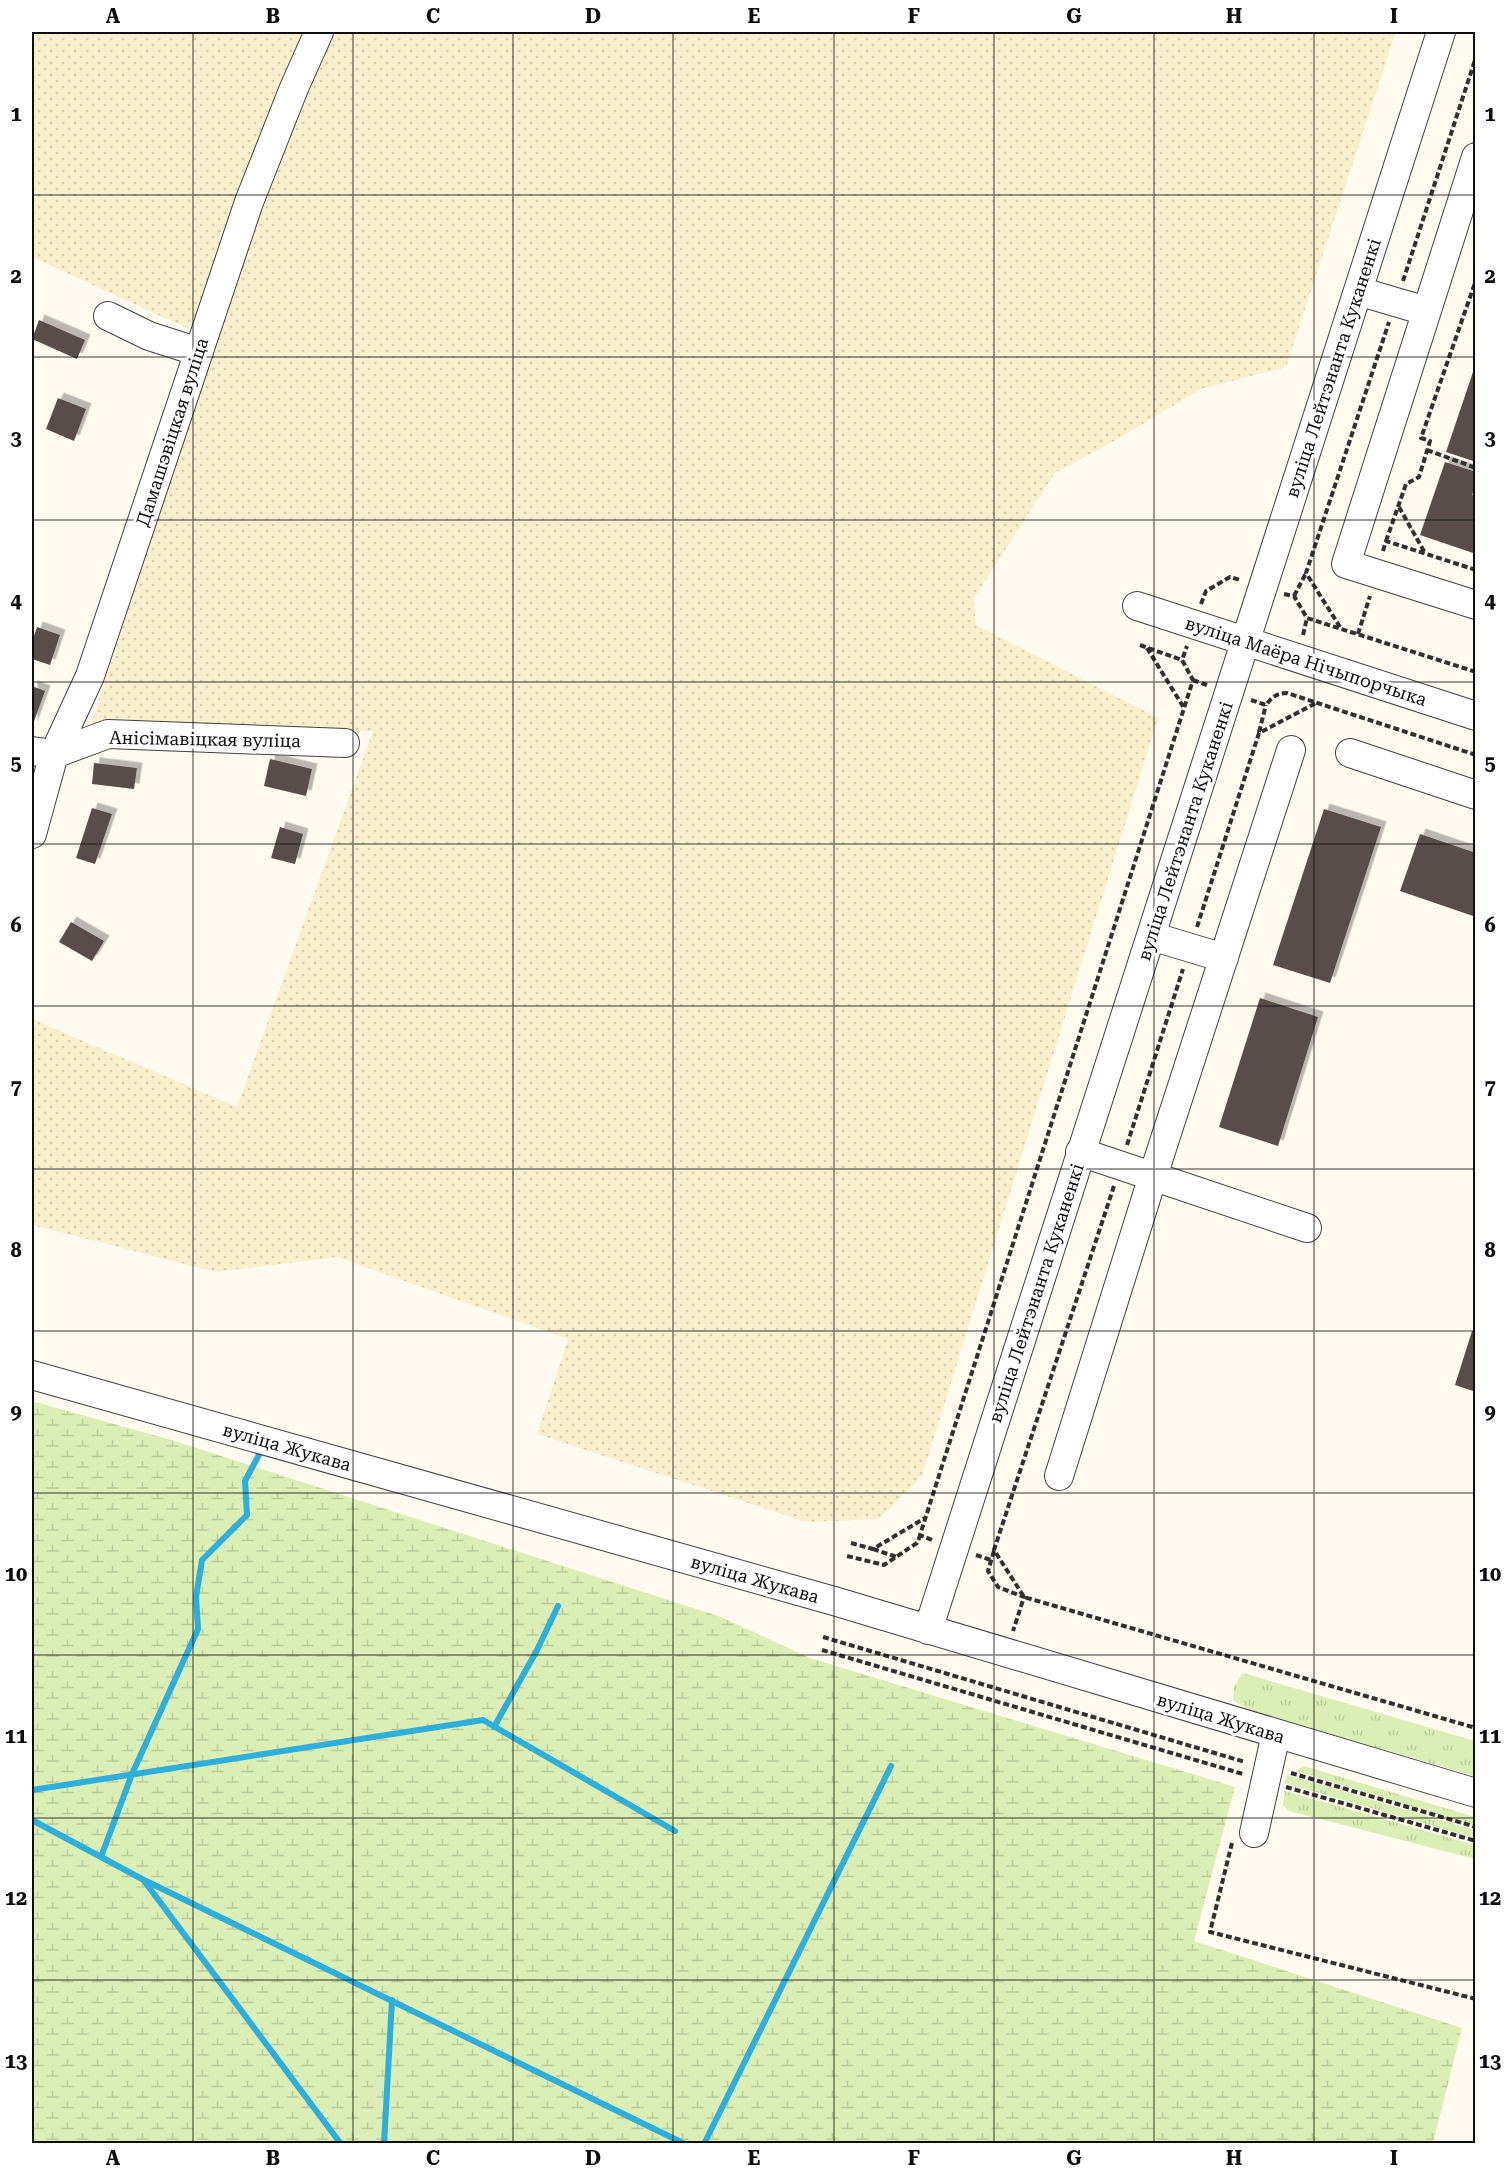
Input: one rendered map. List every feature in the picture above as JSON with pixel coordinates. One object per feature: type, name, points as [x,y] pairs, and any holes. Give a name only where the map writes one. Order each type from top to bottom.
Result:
[{"type":"street","name":"Дамашэвіцкая вуліца","points":[[32,834],[43,753],[90,676],[249,202],[319,32]]},
{"type":"street","name":"вуліца Лейтэнанта Куканенкі","points":[[928,1629],[1441,32]]},
{"type":"street","points":[[1476,157],[1346,564],[1476,604]]},
{"type":"street","points":[[1358,291],[1426,311]]},
{"type":"street","points":[[108,316],[149,336],[199,352]]},
{"type":"street","name":"вуліца Маёра Нічыпорчыка","points":[[1137,606],[1476,716]]},
{"type":"street","name":"Анісімавіцкая вуліца","points":[[43,753],[108,734],[345,743]]},
{"type":"street","points":[[1059,1476],[1152,1176],[1291,750]]},
{"type":"street","points":[[1350,753],[1476,795]]},
{"type":"street","points":[[1151,936],[1224,958]]},
{"type":"street","points":[[1080,1152],[1306,1228]]},
{"type":"street","name":"вуліца Жукава","points":[[32,1375],[928,1629],[1476,1793]]},
{"type":"street","points":[[1243,1837],[1267,1775],[1276,1734]]},
{"type":"path","points":[[1294,596],[1306,573],[1476,57]]},
{"type":"path","points":[[1386,541],[1406,484],[1419,477],[1430,441],[1421,438],[1475,278]]},
{"type":"path","points":[[1427,450],[1476,468]]},
{"type":"path","points":[[1399,506],[1425,554]]},
{"type":"path","points":[[1306,573],[1341,628]]},
{"type":"path","points":[[1182,660],[1206,591],[1230,577],[1294,596],[1307,618],[1476,672]]},
{"type":"path","points":[[1140,645],[1182,660],[1194,680],[1266,705]]},
{"type":"path","points":[[1147,648],[1184,708]]},
{"type":"path","points":[[847,1556],[884,1565],[917,1543],[1194,680]]},
{"type":"path","points":[[1476,755],[1287,693],[1280,693],[1272,697],[1266,705],[1121,1166],[987,1571],[998,1587],[1024,1597],[1476,1728]]},
{"type":"path","points":[[1259,733],[1316,702]]},
{"type":"path","points":[[873,1549],[925,1518]]},
{"type":"path","points":[[920,1535],[991,1560]]},
{"type":"path","points":[[851,1544],[897,1557]]},
{"type":"path","points":[[994,1550],[1024,1597]]},
{"type":"path","points":[[994,1688],[1024,1597]]},
{"type":"path","points":[[823,1637],[994,1688],[1476,1841]]},
{"type":"path","points":[[822,1650],[1267,1775],[1300,1775],[1476,1827]]},
{"type":"path","points":[[1243,1837],[1210,1932],[1476,1999]]},
{"type":"shaded area","points":[[32,32],[1396,32],[1286,367],[1201,389],[1118,439],[1055,473],[974,598],[976,625],[1158,718],[922,1476],[879,1519],[806,1522],[537,1434],[568,1339],[337,1257],[216,1272],[32,1225],[32,1019],[237,1107],[373,731],[91,725],[215,341],[32,257]]},
{"type":"green space","points":[[32,1401],[178,1442],[721,1617],[810,1658],[1235,1787],[1194,1941],[1462,2028],[1433,2143],[32,2143]]},
{"type":"green space","points":[[1243,1673],[1475,1741],[1475,1776],[1250,1711],[1233,1700],[1234,1686]]},
{"type":"green space","points":[[1304,1766],[1475,1817],[1475,1826],[1296,1771]]},
{"type":"green space","points":[[1287,1775],[1475,1830],[1475,1838],[1284,1783]]},
{"type":"green space","points":[[1285,1791],[1475,1845],[1475,1859],[1289,1811],[1283,1805]]},
{"type":"building","points":[[39,320],[85,340],[77,359],[32,339]]},
{"type":"building","points":[[1476,366],[1476,462],[1446,452]]},
{"type":"building","points":[[58,398],[86,409],[74,441],[46,429]]},
{"type":"building","points":[[1445,462],[1476,472],[1476,485],[1472,495],[1476,496],[1476,554],[1420,535]]},
{"type":"building","points":[[37,627],[60,635],[50,665],[32,659],[32,642]]},
{"type":"building","points":[[32,686],[45,691],[32,727]]},
{"type":"building","points":[[270,759],[312,769],[306,796],[264,786]]},
{"type":"building","points":[[94,763],[137,768],[134,789],[92,784]]},
{"type":"building","points":[[92,808],[112,814],[95,864],[76,858]]},
{"type":"building","points":[[1324,809],[1381,827],[1330,983],[1273,965]]},
{"type":"building","points":[[280,827],[303,834],[295,864],[271,858]]},
{"type":"building","points":[[1420,834],[1476,853],[1476,917],[1400,891]]},
{"type":"building","points":[[71,922],[104,941],[92,961],[59,942]]},
{"type":"building","points":[[1260,998],[1318,1017],[1278,1146],[1219,1127]]},
{"type":"building","points":[[1472,1331],[1476,1332],[1476,1392],[1455,1385]]},
{"type":"waterway","points":[[101,1857],[132,1774],[198,1629],[196,1597],[202,1560],[247,1515],[245,1481],[260,1453]]},
{"type":"waterway","points":[[494,1727],[536,1652],[558,1606]]},
{"type":"waterway","points":[[32,1790],[483,1720],[675,1831]]},
{"type":"waterway","points":[[704,2144],[891,1766]]},
{"type":"waterway","points":[[32,1820],[142,1879],[685,2144]]},
{"type":"waterway","points":[[145,1882],[341,2144]]},
{"type":"waterway","points":[[384,2144],[392,2000]]}]
